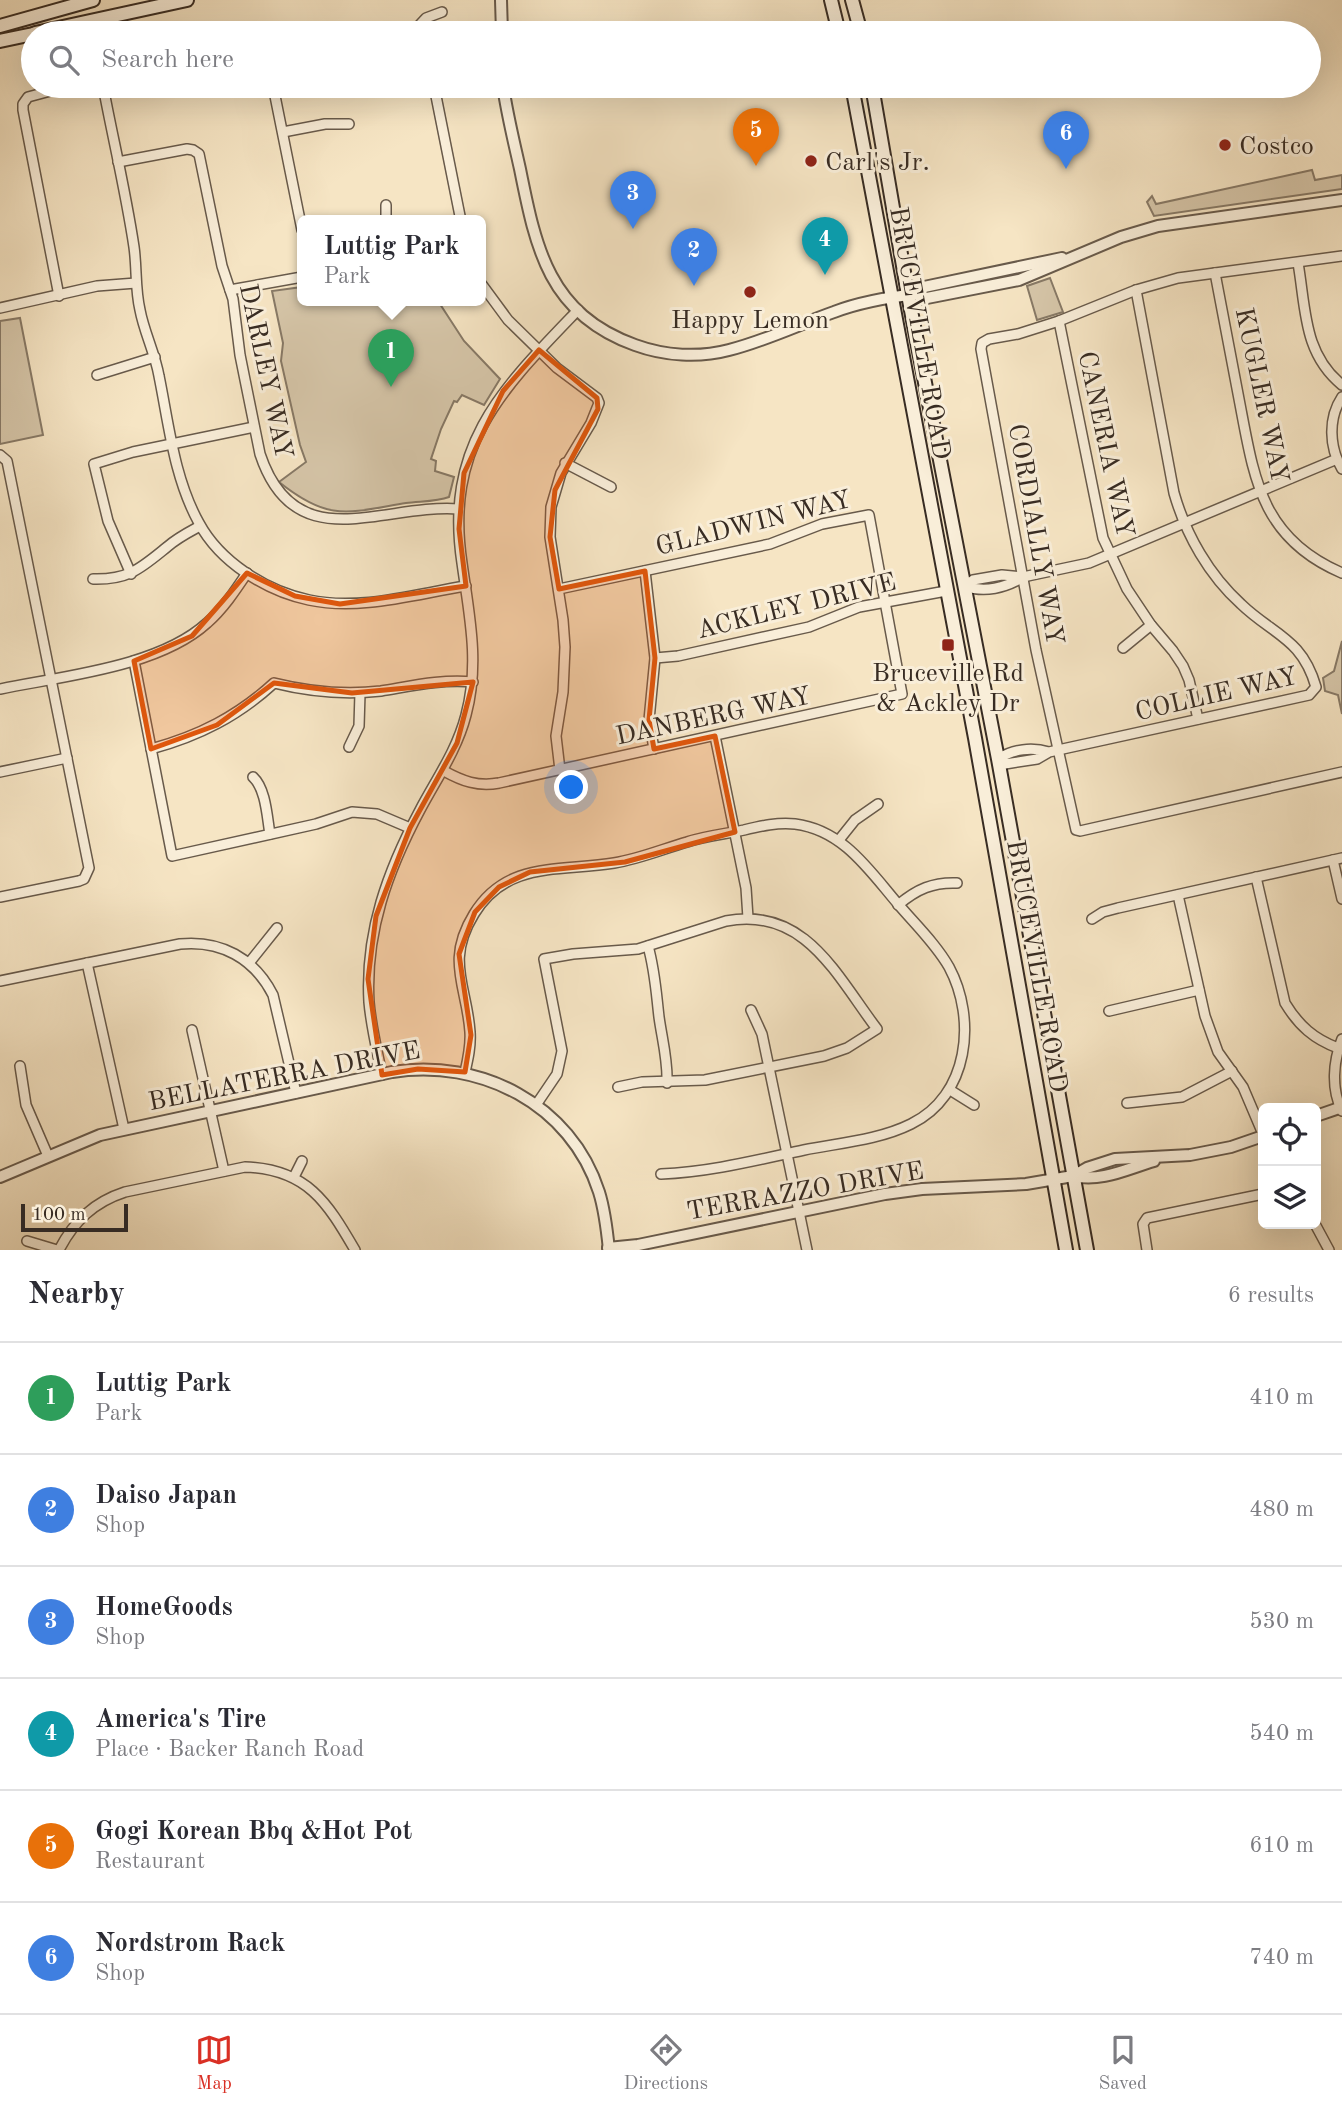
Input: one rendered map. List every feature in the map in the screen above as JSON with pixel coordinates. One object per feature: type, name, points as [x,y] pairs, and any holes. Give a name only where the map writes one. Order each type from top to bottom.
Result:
[{"type":"main road","points":[[0,26],[93,0]]},
{"type":"main road","points":[[112,21],[187,0]]},
{"type":"main road","points":[[831,0],[837,21]]},
{"type":"main road","points":[[852,0],[858,21]]},
{"type":"main road","points":[[0,41],[21,36]]},
{"type":"main road","name":"BRUCEVILLE ROAD","points":[[854,98],[1066,1250]]},
{"type":"main road","points":[[863,98],[870,108],[876,105]]},
{"type":"main road","name":"BRUCEVILLE ROAD","points":[[875,98],[892,200],[913,294],[1087,1250]]},
{"type":"main road","name":"BRUCEVILLE ROAD","points":[[859,120],[866,123],[875,135],[884,179],[892,200]]},
{"type":"main road","name":"BRUCEVILLE ROAD","points":[[932,514],[943,538],[951,576],[965,586]]},
{"type":"main road","name":"BRUCEVILLE ROAD","points":[[965,690],[975,713],[983,752],[989,758],[998,759]]},
{"type":"street","points":[[501,0],[502,21]]},
{"type":"street","points":[[423,21],[442,12]]},
{"type":"street","points":[[27,98],[23,110],[59,296]]},
{"type":"street","points":[[105,98],[134,248],[136,283],[143,322],[155,356],[184,490],[200,526],[224,553],[247,573],[295,596],[340,604],[466,586]]},
{"type":"street","points":[[275,98],[299,215]]},
{"type":"street","points":[[437,98],[460,215]]},
{"type":"street","points":[[506,98],[536,244],[550,274],[578,310],[603,330],[638,346],[669,354],[698,355],[732,350],[838,310],[913,294],[924,287],[1030,266],[1060,257],[1065,259],[1158,226],[1342,200]]},
{"type":"street","points":[[282,132],[326,124],[349,124]]},
{"type":"street","name":"DARLEY WAY","points":[[118,162],[187,149],[199,154],[222,265],[230,290],[260,454],[271,480],[289,501],[318,517],[345,521],[429,508],[459,509]]},
{"type":"street","points":[[386,205],[386,215]]},
{"type":"street","name":"CORDIALLY WAY","points":[[1342,256],[1178,278],[1136,290],[1059,321],[1018,334],[989,339],[981,346],[1053,751],[1074,827],[1080,831],[1342,772]]},
{"type":"street","points":[[1298,263],[1312,345],[1327,371],[1342,385]]},
{"type":"street","name":"KUGLER WAY","points":[[1215,273],[1253,475],[1272,515],[1295,544],[1317,561],[1342,573]]},
{"type":"street","points":[[230,290],[297,278]]},
{"type":"street","points":[[0,308],[97,286],[136,283]]},
{"type":"street","name":"COLLIE WAY","points":[[998,759],[1006,753],[1030,749],[1053,751],[1309,695],[1316,687],[1304,657],[1296,647],[1242,606],[1207,565],[1185,525],[1174,493],[1136,290]]},
{"type":"street","points":[[486,292],[495,306],[557,368],[593,394],[599,403],[591,423],[565,463],[555,490],[550,525],[565,647],[563,692],[556,736],[560,770]]},
{"type":"street","points":[[382,1074],[369,1003],[369,955],[376,916],[383,892],[411,828],[444,771],[463,728],[472,682],[474,646],[460,550],[459,509],[464,473],[483,423],[503,391],[578,310]]},
{"type":"street","name":"CANERIA WAY","points":[[1059,321],[1099,525],[1127,589],[1183,666],[1198,719]]},
{"type":"street","points":[[97,375],[155,356]]},
{"type":"street","points":[[1342,397],[1336,408],[1332,428],[1337,459],[1342,468]]},
{"type":"street","points":[[131,574],[108,521],[94,464],[133,452],[254,427]]},
{"type":"street","points":[[0,455],[7,461],[88,860],[88,873],[79,881],[0,897]]},
{"type":"street","points":[[965,586],[973,580],[1002,575],[1023,577],[1072,568],[1111,556],[1337,459]]},
{"type":"street","points":[[565,463],[611,487]]},
{"type":"street","name":"GLADWIN WAY","points":[[559,589],[770,544],[822,524],[869,515],[885,603]]},
{"type":"street","points":[[93,579],[119,578],[131,574],[176,540],[200,526]]},
{"type":"street","points":[[645,571],[655,658],[649,720],[653,749]]},
{"type":"street","points":[[0,689],[159,654],[192,636],[220,610],[247,573]]},
{"type":"street","name":"ACKLEY DRIVE","points":[[655,658],[678,656],[809,627],[845,611],[946,591]]},
{"type":"street","name":"DANBERG WAY","points":[[444,771],[468,783],[491,785],[902,694],[885,603]]},
{"type":"street","points":[[1123,648],[1151,625]]},
{"type":"street","points":[[134,661],[172,856],[361,812],[385,816],[411,828]]},
{"type":"street","points":[[151,749],[189,738],[217,725],[250,704],[274,683],[313,691],[360,693],[444,680],[472,682]]},
{"type":"street","points":[[349,747],[359,726],[360,693]]},
{"type":"street","points":[[715,736],[747,888],[748,918]]},
{"type":"street","points":[[0,772],[66,758]]},
{"type":"street","points":[[253,777],[260,786],[270,834]]},
{"type":"street","points":[[839,840],[855,820],[878,804]]},
{"type":"street","points":[[465,1072],[471,1035],[460,983],[459,954],[468,925],[488,897],[507,882],[530,872],[618,863],[691,841],[769,824],[795,824],[822,831],[839,840],[859,858],[940,954],[954,978],[965,1029],[965,1044],[950,1090],[927,1115],[903,1128],[700,1171],[661,1174]]},
{"type":"street","points":[[1092,919],[1103,912],[1118,908],[1338,859],[1342,899]]},
{"type":"street","points":[[1256,877],[1285,1003],[1309,1033],[1340,1044],[1334,1084],[1341,1109],[1321,1115]]},
{"type":"street","points":[[898,905],[924,887],[944,882],[957,883]]},
{"type":"street","points":[[1178,895],[1205,1016],[1218,1052],[1253,1106],[1258,1120]]},
{"type":"street","points":[[536,1105],[557,1074],[562,1051],[544,959],[629,950],[726,921],[748,918],[776,922],[808,940],[877,1028],[838,1052],[769,1068],[705,1080],[642,1082],[618,1087]]},
{"type":"street","points":[[249,963],[277,928]]},
{"type":"street","points":[[0,981],[192,943],[225,948],[259,972],[274,995],[296,1093]]},
{"type":"street","points":[[648,946],[657,981],[659,1013],[667,1056],[667,1083]]},
{"type":"street","points":[[87,963],[124,1129]]},
{"type":"street","points":[[1109,1011],[1199,990]]},
{"type":"street","points":[[751,1010],[762,1034],[807,1250]]},
{"type":"street","points":[[192,1030],[224,1171]]},
{"type":"street","points":[[20,1066],[26,1105],[48,1156]]},
{"type":"street","name":"BELLATERRA DRIVE","points":[[0,1177],[84,1140],[124,1129],[382,1074],[418,1069],[465,1072],[502,1084],[536,1105],[566,1132],[585,1160],[601,1201],[609,1249]]},
{"type":"street","points":[[1127,1103],[1182,1097],[1232,1071]]},
{"type":"street","points":[[950,1090],[974,1105]]},
{"type":"street","name":"TERRAZZO DRIVE","points":[[609,1249],[907,1191],[1002,1187],[1052,1180],[1073,1176],[1087,1168],[1115,1159],[1215,1151],[1258,1137]]},
{"type":"street","points":[[294,1177],[302,1161]]},
{"type":"street","points":[[27,1241],[58,1250],[78,1221],[106,1199],[125,1192],[224,1171],[260,1168],[294,1177],[314,1191],[328,1205],[354,1250]]},
{"type":"street","points":[[1147,1250],[1143,1224],[1147,1218],[1258,1195]]},
{"type":"street","points":[[1318,1229],[1329,1250]]},
{"type":"highlighted area","points":[[539,350],[597,398],[598,409],[555,490],[550,537],[559,589],[645,571],[655,658],[649,720],[654,749],[715,736],[735,832],[625,862],[530,872],[499,887],[475,912],[459,954],[471,1035],[465,1072],[418,1069],[382,1075],[368,979],[376,916],[410,828],[457,743],[473,682],[352,693],[274,683],[217,725],[151,749],[134,661],[192,636],[247,573],[295,596],[340,604],[466,586],[459,529],[464,473],[503,391]]},
{"type":"shaded area","points":[[1312,170],[1315,180],[1342,175],[1342,189],[1154,216],[1147,202],[1152,196],[1156,204]]},
{"type":"shaded area","points":[[1050,278],[1063,312],[1037,320],[1027,286]]},
{"type":"shaded area","points":[[297,288],[297,306],[441,306],[464,341],[500,379],[484,405],[462,395],[457,402],[454,401],[441,429],[431,459],[436,461],[435,471],[454,477],[449,497],[368,510],[339,511],[312,504],[279,482],[306,462],[281,361],[283,343],[272,291]]},
{"type":"shaded area","points":[[20,318],[43,435],[0,444],[0,321]]},
{"type":"shaded area","points":[[1342,641],[1342,714],[1338,695],[1325,691],[1323,678],[1334,671]]},
{"type":"place","name":"Costco","points":[[1225,145]]},
{"type":"place","name":"Carl's Jr.","points":[[811,161]]},
{"type":"place","name":"Gogi Korean Bbq &Hot Pot","points":[[756,166]]},
{"type":"place","name":"Nordstrom Rack","points":[[1066,169]]},
{"type":"place","name":"HomeGoods","points":[[633,229]]},
{"type":"place","name":"America's Tire","points":[[825,275]]},
{"type":"place","name":"Daiso Japan","points":[[694,286]]},
{"type":"place","name":"Happy Lemon","points":[[750,292]]},
{"type":"place","name":"Luttig Park","points":[[391,387]]},
{"type":"place","name":"Bruceville Rd & Ackley Dr","points":[[948,645]]}]
